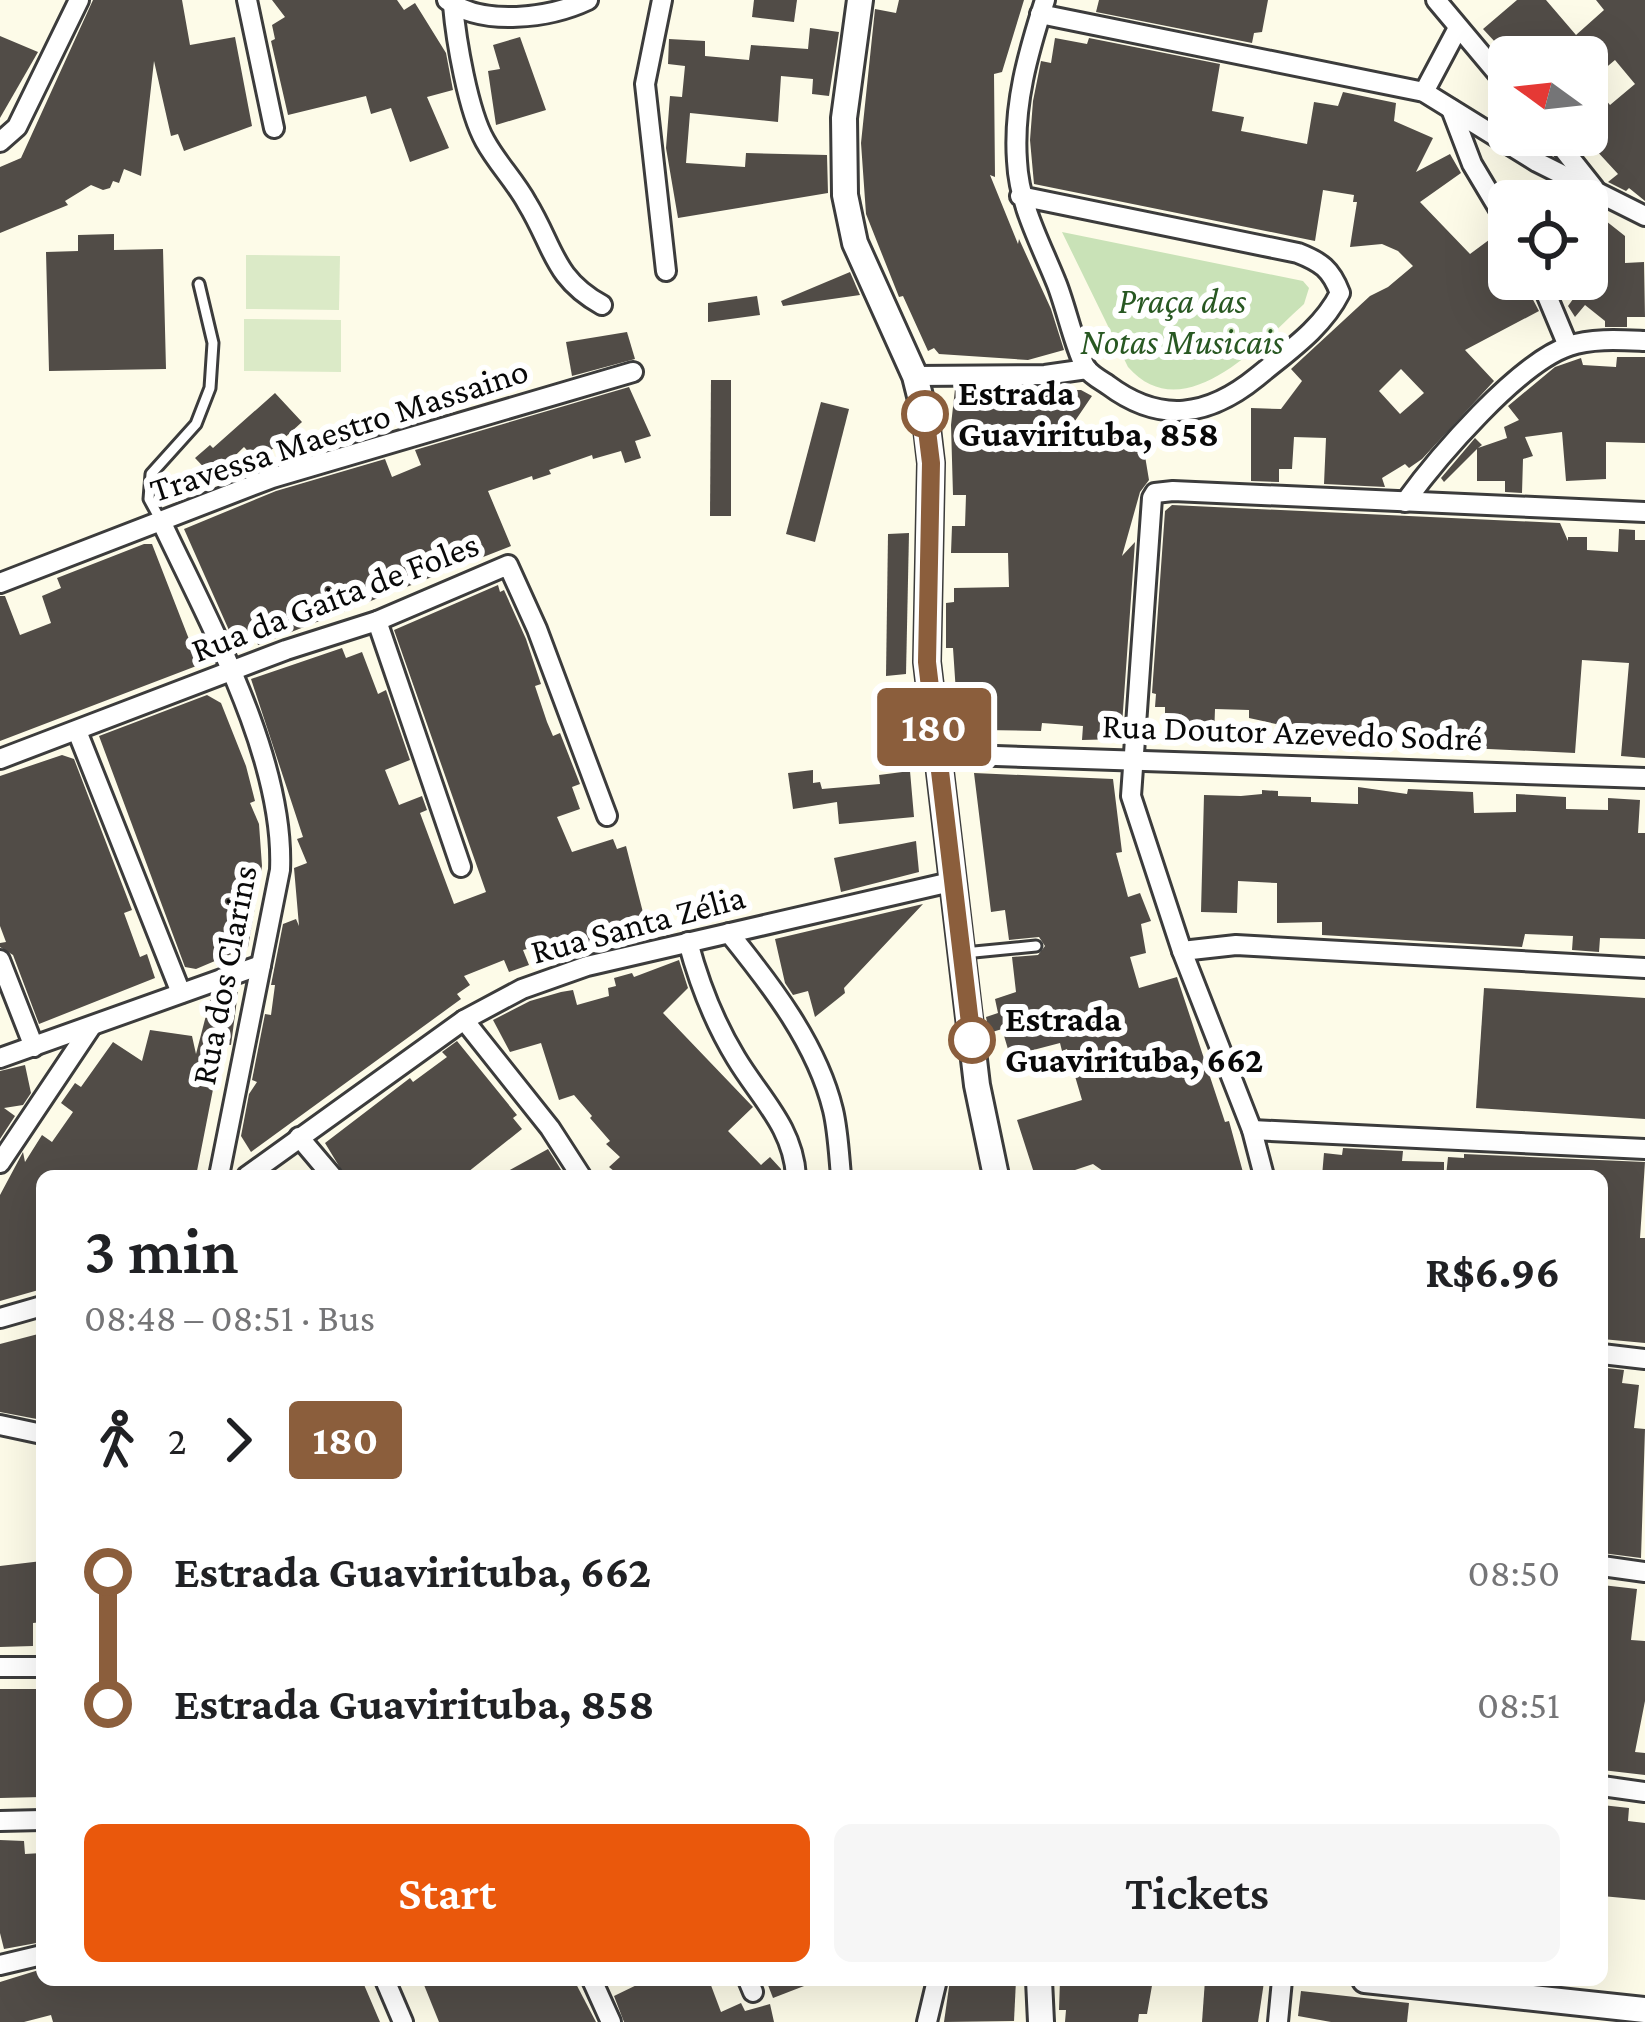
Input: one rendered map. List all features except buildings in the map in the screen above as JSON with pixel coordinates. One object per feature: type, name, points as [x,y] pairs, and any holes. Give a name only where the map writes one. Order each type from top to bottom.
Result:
[{"type":"street","points":[[0,142],[17,127],[79,0]]},
{"type":"street","points":[[247,0],[274,128]]},
{"type":"street","points":[[588,0],[531,16],[487,14],[450,3],[483,137],[528,203],[561,272],[578,292],[602,305]]},
{"type":"street","points":[[662,0],[645,84],[666,272]]},
{"type":"street","points":[[860,0],[844,118],[845,195],[855,243],[915,376],[926,420],[931,463],[927,662],[977,1084],[995,1170]]},
{"type":"street","points":[[1020,196],[1298,253],[1323,263],[1340,293],[1330,314],[1222,400],[1177,413],[1157,412],[1127,400],[1087,369],[1069,312],[1020,196],[1018,112],[1027,54],[1042,7],[1424,92],[1502,142],[1574,180]]},
{"type":"street","points":[[1424,92],[1452,10]]},
{"type":"street","points":[[1452,10],[1488,59]]},
{"type":"street","points":[[1451,109],[1488,191]]},
{"type":"street","points":[[1569,156],[1588,180]]},
{"type":"street","points":[[1608,198],[1645,217]]},
{"type":"street","points":[[1549,300],[1568,346]]},
{"type":"street","points":[[1405,502],[1438,458],[1499,396],[1568,346],[1645,341]]},
{"type":"street","points":[[915,376],[1045,375],[1087,369]]},
{"type":"street","name":"Travessa Maestro Massaino","points":[[0,583],[272,478],[633,372]]},
{"type":"street","points":[[1262,1170],[1252,1130],[1182,951],[1132,796],[1155,493],[1645,512]]},
{"type":"street","name":"Rua dos Clarins","points":[[160,521],[232,673],[282,833],[280,870],[220,1170]]},
{"type":"street","name":"Rua da Gaita de Foles","points":[[0,759],[286,650],[377,621],[508,565],[607,816]]},
{"type":"street","points":[[377,621],[461,867]]},
{"type":"street","points":[[77,730],[181,993]]},
{"type":"street","name":"Rua Doutor Azevedo Sodré","points":[[938,754],[1645,778]]},
{"type":"street","name":"Rua Santa Zélia","points":[[255,1170],[464,1021],[522,989],[587,966],[955,881]]},
{"type":"street","points":[[729,933],[780,999],[824,1081],[834,1112],[840,1170]]},
{"type":"street","points":[[688,942],[718,1026],[785,1129],[795,1170]]},
{"type":"street","points":[[1182,951],[1236,945],[1645,968]]},
{"type":"street","points":[[0,960],[34,1047]]},
{"type":"street","points":[[0,1058],[260,965]]},
{"type":"street","points":[[464,1021],[578,1169]]},
{"type":"street","points":[[0,1162],[92,1026]]},
{"type":"street","points":[[1252,1130],[1645,1149]]},
{"type":"street","points":[[299,1137],[327,1170]]},
{"type":"street","points":[[0,1318],[36,1308]]},
{"type":"street","points":[[1608,1355],[1645,1359]]},
{"type":"street","points":[[0,1425],[36,1433]]},
{"type":"street","points":[[1608,1567],[1645,1572]]},
{"type":"street","points":[[0,1667],[36,1667]]},
{"type":"street","points":[[1608,1787],[1645,1792]]},
{"type":"street","points":[[0,1821],[36,1820]]},
{"type":"street","points":[[0,1966],[36,1956]]},
{"type":"street","points":[[388,1986],[403,2022]]},
{"type":"street","points":[[595,1986],[611,2022]]},
{"type":"street","points":[[927,2022],[936,1986]]},
{"type":"street","points":[[1039,1986],[1041,2022]]},
{"type":"street","points":[[1278,2022],[1281,1986]]},
{"type":"street","points":[[1421,1986],[1645,2010]]},
{"type":"lane","points":[[160,521],[149,500],[151,474],[196,424],[210,388],[213,343],[199,284]]},
{"type":"lane","points":[[962,953],[1036,946]]},
{"type":"green space","name":"Praça das Notas Musicais","points":[[1062,232],[1303,281],[1309,288],[1304,304],[1221,374],[1173,389],[1150,384],[1128,367]]},
{"type":"green space","points":[[246,255],[340,256],[339,310],[246,309]]},
{"type":"green space","points":[[244,319],[341,320],[341,372],[244,371]]},
{"type":"bus line","name":"180","points":[[925,414],[931,463],[927,662],[972,1040]]},
{"type":"place","name":"Estrada Guavirituba, 858","points":[[925,414]]},
{"type":"place","name":"Estrada Guavirituba, 662","points":[[972,1040]]}]
